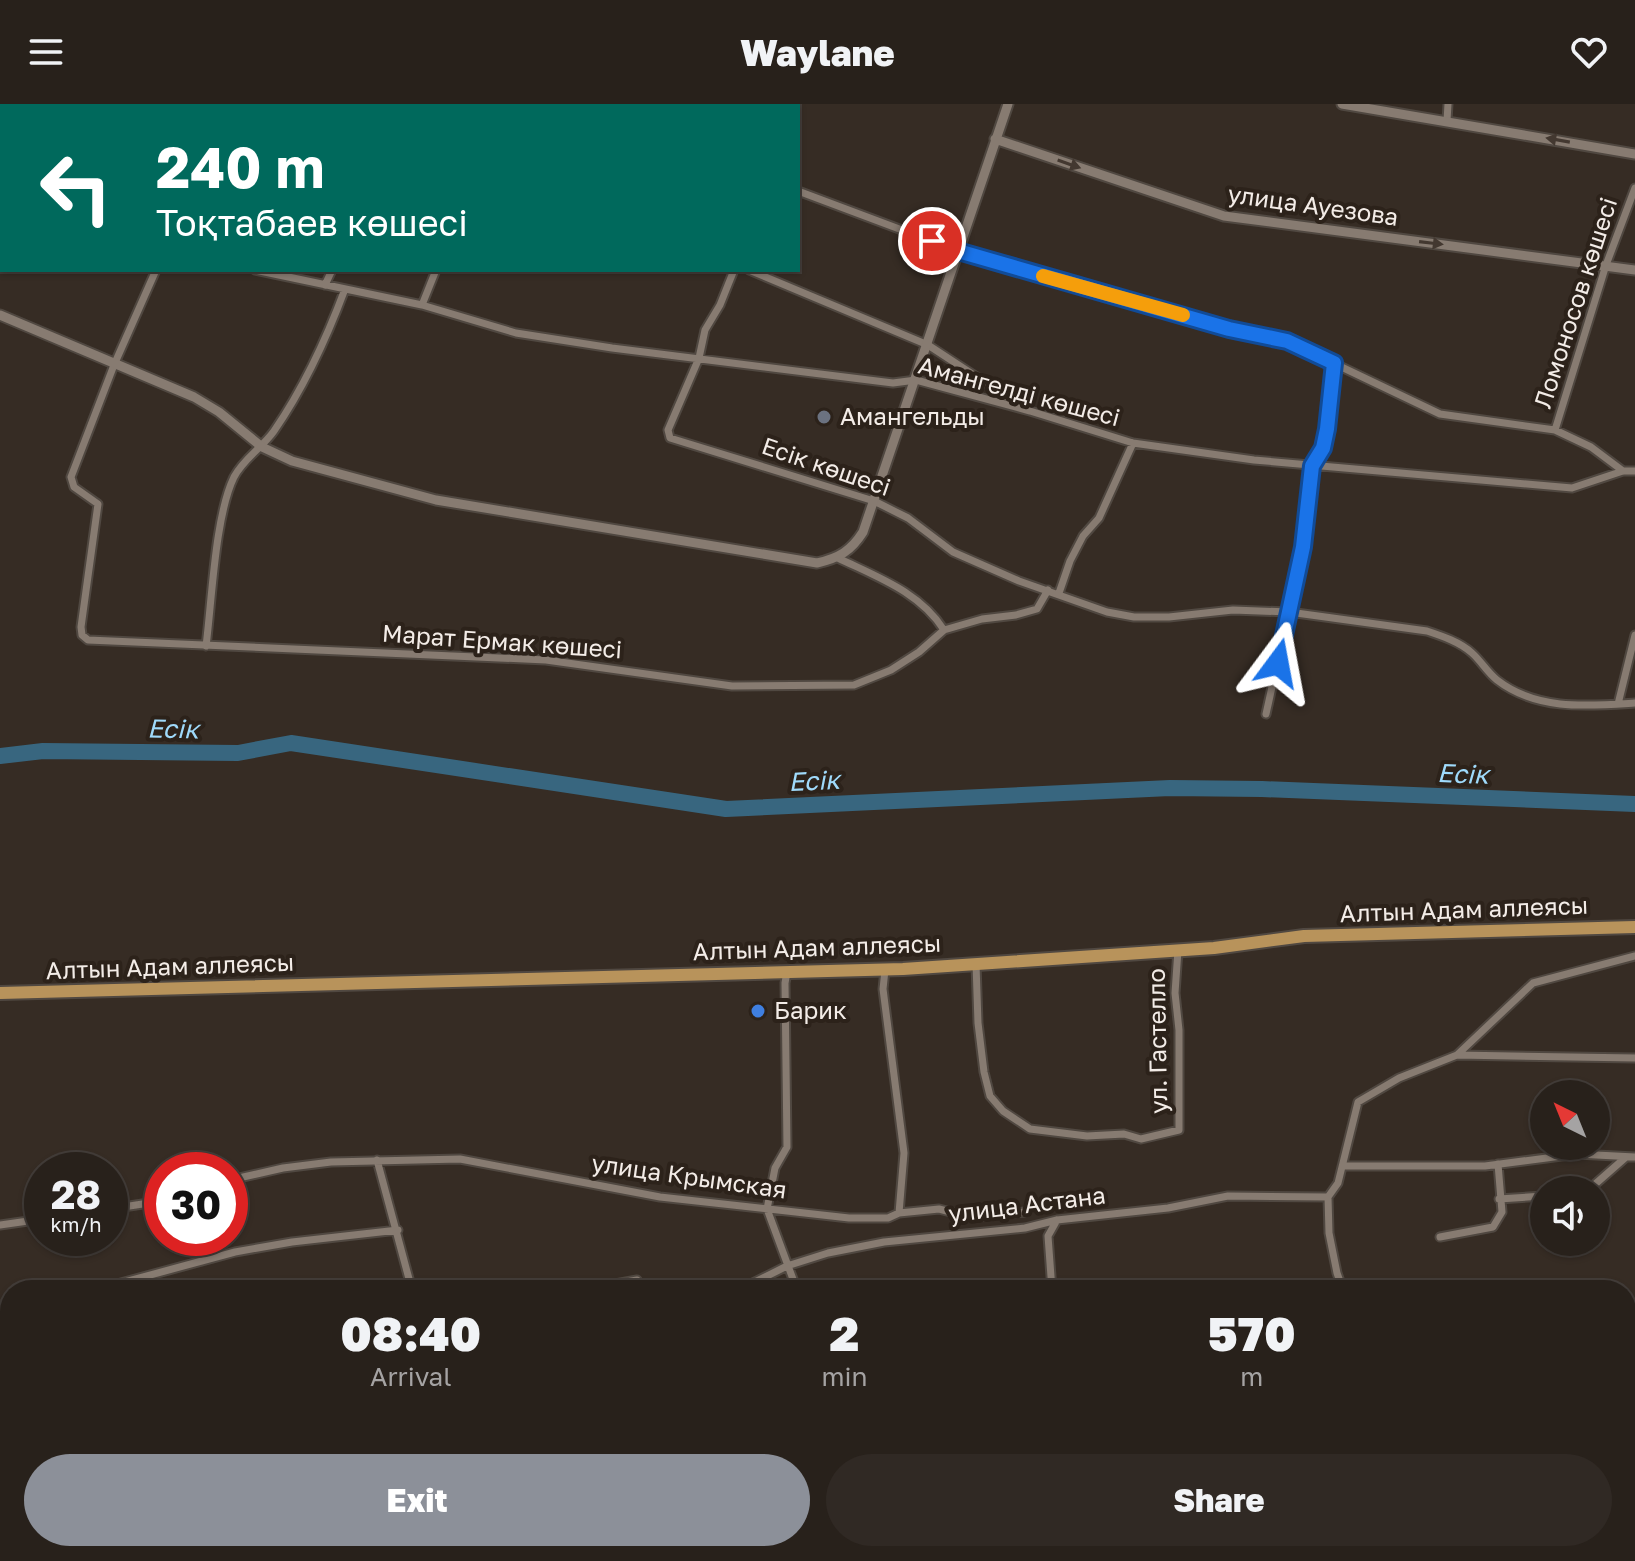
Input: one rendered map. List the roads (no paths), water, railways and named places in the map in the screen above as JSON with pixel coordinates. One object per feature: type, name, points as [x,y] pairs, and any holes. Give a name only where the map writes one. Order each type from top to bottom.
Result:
[{"type":"main road","name":"Алтын Адам аллеясы","points":[[0,993],[885,970],[1178,950],[1304,936],[1635,927]]},
{"type":"street","points":[[0,315],[194,397],[219,412],[262,447],[292,461],[436,500],[817,563],[838,558],[855,545],[863,532],[1008,104]]},
{"type":"street","points":[[1342,104],[1635,154]]},
{"type":"street","points":[[1447,121],[1448,104]]},
{"type":"street","name":"улица Ауезова","points":[[995,139],[1224,216],[1635,270]]},
{"type":"street","name":"Ломоносов көшесі","points":[[1555,430],[1606,265],[1635,188]]},
{"type":"street","points":[[800,192],[958,251],[1229,329],[1287,341],[1440,414],[1555,430],[1591,447],[1623,471]]},
{"type":"street","points":[[114,365],[155,272]]},
{"type":"street","name":"Амангелді көшесі","points":[[264,272],[422,305],[516,333],[893,383],[916,380],[1133,443],[1312,466],[1572,488],[1623,471],[1635,471]]},
{"type":"street","points":[[325,285],[331,272]]},
{"type":"street","points":[[422,305],[435,272]]},
{"type":"street","points":[[699,358],[705,330],[720,305],[733,272]]},
{"type":"street","points":[[754,272],[928,345],[1030,411]]},
{"type":"street","points":[[206,646],[226,499],[247,457],[262,447],[313,367],[345,289]]},
{"type":"street","name":"Есік көшесі","points":[[699,358],[668,430],[670,438],[874,501],[908,518],[953,552],[1019,581],[1107,612],[1134,617],[1169,617],[1233,610],[1289,612],[1427,631],[1444,636],[1472,652],[1495,678],[1532,699],[1578,705],[1635,703]]},
{"type":"street","points":[[1266,714],[1303,547],[1312,466],[1323,448],[1334,363]]},
{"type":"street","name":"Марат Ермак көшесі","points":[[114,365],[71,477],[74,487],[98,504],[81,627],[82,635],[88,640],[546,660],[732,686],[854,685],[891,670],[919,652],[944,630]]},
{"type":"street","points":[[1059,593],[1070,561],[1083,536],[1099,518],[1133,443]]},
{"type":"street","points":[[838,558],[914,597],[932,611],[944,630],[1037,609],[1048,590]]},
{"type":"street","points":[[1618,704],[1635,635]]},
{"type":"street","name":"ул. Гастелло","points":[[976,964],[984,1072],[990,1096],[1003,1111],[1030,1129],[1087,1136],[1124,1134],[1141,1139],[1179,1130],[1179,1030],[1175,993],[1178,950]]},
{"type":"street","points":[[1457,1055],[1508,1003],[1533,983],[1635,956]]},
{"type":"street","points":[[885,970],[883,989],[904,1153],[899,1213]]},
{"type":"street","points":[[787,972],[787,1147],[775,1168],[767,1209],[793,1280]]},
{"type":"street","points":[[1340,1280],[1332,1253],[1328,1197],[1338,1183],[1358,1102],[1399,1078],[1457,1055],[1635,1058]]},
{"type":"street","points":[[1343,1166],[1498,1164],[1577,1154],[1631,1157]]},
{"type":"street","points":[[1606,1176],[1631,1157]]},
{"type":"street","name":"улица Крымская","points":[[248,1176],[283,1168],[377,1160],[460,1159],[660,1197],[849,1218],[888,1218],[899,1213],[939,1209],[970,1217],[1025,1212]]},
{"type":"street","points":[[377,1160],[410,1280]]},
{"type":"street","points":[[1440,1237],[1493,1227],[1502,1212],[1498,1164]]},
{"type":"street","name":"улица Астана","points":[[759,1280],[787,1266],[828,1253],[884,1242],[1025,1228],[1057,1220],[1168,1208],[1228,1196],[1328,1197]]},
{"type":"street","points":[[1499,1199],[1530,1197]]},
{"type":"street","points":[[1051,1280],[1048,1236],[1057,1220]]},
{"type":"street","points":[[0,1225],[24,1222]]},
{"type":"street","points":[[132,1280],[235,1252],[398,1230]]},
{"type":"waterway","name":"Есік","points":[[0,756],[43,751],[238,753],[291,743],[726,809],[1170,788],[1635,804]]},
{"type":"place","name":"Амангельды","points":[[824,417]]},
{"type":"place","name":"Барик","points":[[758,1011]]}]
